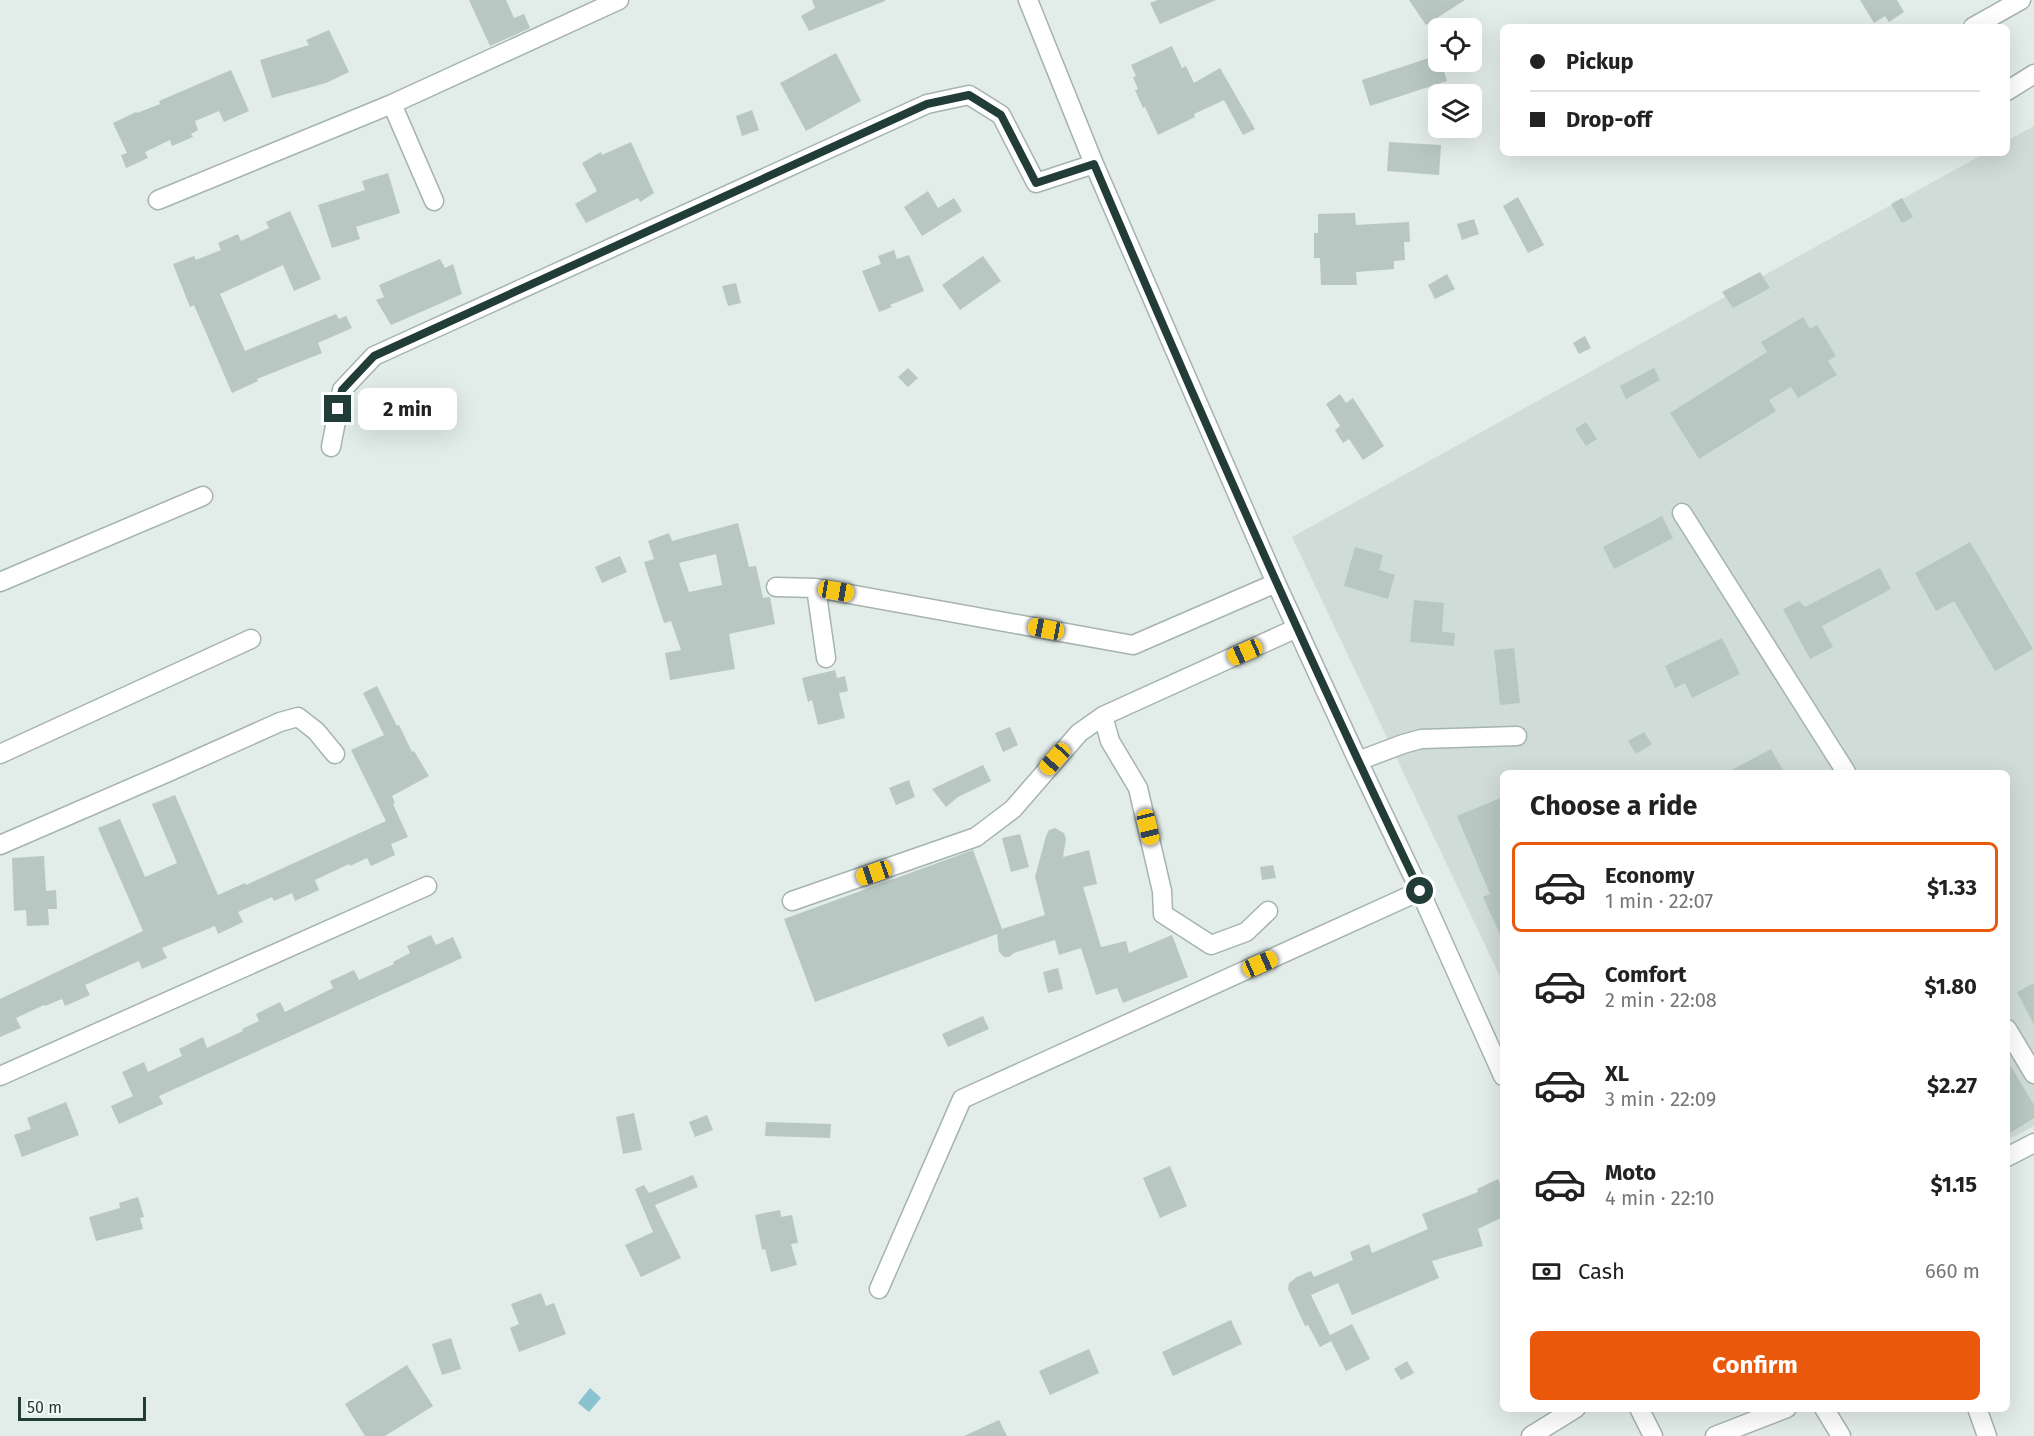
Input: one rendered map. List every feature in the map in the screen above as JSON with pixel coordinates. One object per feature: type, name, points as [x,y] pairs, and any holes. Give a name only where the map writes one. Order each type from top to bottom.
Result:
[{"type":"street","points":[[158,200],[392,104],[620,0]]},
{"type":"street","points":[[1028,0],[1094,164],[1276,583],[1420,891],[1500,1069]]},
{"type":"street","points":[[1978,24],[2021,0]]},
{"type":"street","points":[[2010,89],[2034,74]]},
{"type":"street","points":[[331,447],[342,390],[374,356],[927,104],[969,95],[1001,115],[1036,183],[1094,164]]},
{"type":"street","points":[[392,104],[434,201]]},
{"type":"street","points":[[0,582],[203,496]]},
{"type":"street","points":[[1682,513],[1845,770]]},
{"type":"street","points":[[776,587],[816,588],[1133,645],[1276,583]]},
{"type":"street","points":[[816,588],[826,658]]},
{"type":"street","points":[[792,902],[976,837],[1013,809],[1078,733],[1103,716],[1297,628]]},
{"type":"street","points":[[0,753],[251,639]]},
{"type":"street","points":[[1103,716],[1110,741],[1138,788],[1160,880],[1163,914],[1211,945],[1246,932],[1268,911]]},
{"type":"street","points":[[0,845],[280,722],[298,717],[316,731],[335,754]]},
{"type":"street","points":[[1358,761],[1421,739],[1516,736]]},
{"type":"street","points":[[0,1076],[428,886]]},
{"type":"street","points":[[879,1289],[962,1099],[1420,891]]},
{"type":"street","points":[[2010,1034],[2034,1074]]},
{"type":"street","points":[[2010,1155],[2034,1143]]},
{"type":"street","points":[[1531,1436],[1570,1412]]},
{"type":"street","points":[[1640,1412],[1653,1436]]},
{"type":"street","points":[[1715,1436],[1777,1412]]},
{"type":"street","points":[[1826,1412],[1840,1436]]},
{"type":"street","points":[[1978,1412],[1987,1436]]},
{"type":"shaded area","points":[[2034,126],[2034,1126],[2010,1138],[2010,770],[1500,770],[1500,977],[1292,537],[1980,156],[2010,156],[2010,139]]},
{"type":"water","points":[[590,1388],[601,1398],[589,1412],[578,1403]]},
{"type":"building","points":[[469,0],[506,0],[514,18],[524,14],[530,28],[490,46]]},
{"type":"building","points":[[812,0],[885,1],[809,31],[801,16],[815,8]]},
{"type":"building","points":[[1158,0],[1216,0],[1160,24],[1150,3]]},
{"type":"building","points":[[1409,0],[1465,0],[1437,18],[1428,18],[1426,25]]},
{"type":"building","points":[[1860,0],[1897,0],[1904,12],[1889,22],[1885,16],[1874,23]]},
{"type":"building","points":[[329,30],[349,72],[326,83],[272,98],[260,60],[309,45],[306,40]]},
{"type":"building","points":[[1172,46],[1182,68],[1186,66],[1194,83],[1220,68],[1255,129],[1243,135],[1224,100],[1158,135],[1135,90],[1138,89],[1133,77],[1136,76],[1131,65]]},
{"type":"building","points":[[836,53],[861,101],[806,131],[780,83]]},
{"type":"building","points":[[1428,58],[1428,72],[1444,72],[1447,81],[1428,84],[1428,87],[1370,106],[1362,80]]},
{"type":"building","points":[[231,70],[249,111],[224,122],[219,111],[195,121],[198,130],[191,134],[193,137],[172,146],[170,140],[145,152],[148,158],[126,168],[121,155],[127,153],[113,123],[160,104],[159,101]]},
{"type":"building","points":[[752,110],[759,130],[742,136],[736,116]]},
{"type":"building","points":[[631,142],[654,193],[640,202],[638,198],[586,223],[575,204],[597,191],[582,163],[601,152],[602,155]]},
{"type":"building","points":[[1389,142],[1441,145],[1439,175],[1387,171]]},
{"type":"building","points":[[388,173],[400,213],[356,227],[360,239],[332,248],[318,205],[365,190],[362,181]]},
{"type":"building","points":[[928,191],[938,208],[954,198],[962,211],[922,236],[904,207]]},
{"type":"building","points":[[1518,197],[1544,245],[1528,253],[1503,206]]},
{"type":"building","points":[[1902,198],[1913,217],[1902,223],[1891,204]]},
{"type":"building","points":[[290,211],[321,279],[294,291],[283,265],[220,294],[245,351],[336,314],[339,319],[346,316],[352,328],[318,343],[322,353],[257,379],[258,381],[232,393],[194,305],[190,307],[173,264],[194,256],[196,260],[221,250],[218,243],[238,234],[241,241],[269,228],[266,222]]},
{"type":"building","points":[[1355,213],[1356,225],[1409,222],[1410,242],[1404,242],[1405,260],[1394,261],[1394,269],[1356,272],[1357,285],[1321,285],[1320,258],[1314,258],[1314,233],[1318,233],[1318,214]]},
{"type":"building","points":[[1474,219],[1479,234],[1462,240],[1457,224]]},
{"type":"building","points":[[894,250],[897,259],[909,255],[924,291],[879,312],[862,271],[881,264],[878,256]]},
{"type":"building","points":[[983,256],[1001,281],[960,310],[942,285]]},
{"type":"building","points":[[440,259],[445,268],[453,264],[462,294],[391,325],[376,300],[384,297],[379,285]]},
{"type":"building","points":[[1760,272],[1770,288],[1733,308],[1722,292]]},
{"type":"building","points":[[1447,274],[1455,289],[1435,299],[1428,285]]},
{"type":"building","points":[[736,283],[741,303],[728,306],[722,286]]},
{"type":"building","points":[[1803,317],[1810,329],[1817,325],[1836,356],[1828,361],[1837,375],[1798,398],[1791,387],[1769,400],[1776,411],[1699,459],[1670,413],[1767,352],[1761,342]]},
{"type":"building","points":[[1585,336],[1591,348],[1579,354],[1573,343]]},
{"type":"building","points":[[908,368],[918,378],[908,387],[898,377]]},
{"type":"building","points":[[1654,368],[1660,380],[1626,399],[1620,386]]},
{"type":"building","points":[[1340,394],[1346,403],[1353,398],[1384,446],[1363,460],[1349,439],[1343,443],[1335,430],[1340,426],[1326,404]]},
{"type":"building","points":[[1586,422],[1597,439],[1586,446],[1575,429]]},
{"type":"building","points":[[1662,516],[1673,538],[1614,569],[1603,547]]},
{"type":"building","points":[[738,523],[749,567],[756,566],[763,598],[770,597],[775,624],[729,634],[735,669],[670,680],[665,653],[681,650],[671,621],[664,623],[644,562],[654,559],[648,541],[669,533],[672,541]],"holes":[[[716,554],[722,585],[689,592],[679,563]]]},
{"type":"building","points":[[1970,542],[2033,649],[1995,671],[1954,601],[1936,611],[1915,573]]},
{"type":"building","points":[[1355,547],[1383,555],[1379,570],[1395,575],[1388,599],[1344,586]]},
{"type":"building","points":[[620,556],[627,572],[602,583],[595,567]]},
{"type":"building","points":[[1880,568],[1891,589],[1822,626],[1833,647],[1810,659],[1783,609],[1799,601],[1805,607]]},
{"type":"building","points":[[1414,600],[1444,603],[1442,632],[1455,633],[1454,646],[1410,642]]},
{"type":"building","points":[[1722,638],[1740,674],[1692,698],[1685,683],[1675,688],[1665,666]]},
{"type":"building","points":[[1514,648],[1520,703],[1500,705],[1494,650]]},
{"type":"building","points":[[835,670],[837,678],[845,676],[848,691],[839,693],[845,718],[818,725],[812,700],[808,702],[802,678]]},
{"type":"building","points":[[377,686],[412,752],[414,751],[429,776],[392,796],[395,803],[393,804],[408,837],[391,844],[395,855],[371,866],[367,858],[350,866],[349,864],[315,880],[319,890],[295,901],[292,893],[274,901],[272,897],[238,912],[243,922],[218,934],[215,926],[162,948],[167,958],[142,969],[139,961],[85,985],[90,995],[65,1006],[62,999],[16,1018],[21,1028],[0,1037],[0,999],[143,931],[98,828],[120,819],[145,877],[177,863],[152,804],[175,795],[218,895],[245,883],[246,885],[386,821],[351,750],[384,735],[363,693]]},
{"type":"building","points":[[1010,727],[1018,745],[1003,752],[995,733]]},
{"type":"building","points":[[1644,732],[1652,744],[1636,754],[1628,741]]},
{"type":"building","points":[[1771,749],[1783,770],[1732,770]]},
{"type":"building","points":[[983,765],[991,781],[958,797],[946,807],[932,789]]},
{"type":"building","points":[[909,780],[915,797],[896,805],[889,788]]},
{"type":"building","points":[[1500,798],[1500,934],[1483,897],[1490,894],[1457,816]]},
{"type":"building","points":[[1055,828],[1064,833],[1066,839],[1063,857],[1089,850],[1097,884],[1083,887],[1101,947],[1126,941],[1129,953],[1172,935],[1188,977],[1123,1003],[1117,988],[1096,995],[1081,948],[1059,955],[1055,940],[1004,957],[999,952],[997,934],[815,1002],[784,919],[973,850],[1002,929],[1045,915],[1035,877],[1046,836],[1049,830]]},
{"type":"building","points":[[1020,834],[1029,867],[1011,872],[1002,838]]},
{"type":"building","points":[[44,856],[46,891],[56,890],[57,909],[48,909],[49,925],[27,926],[26,910],[14,911],[12,858]]},
{"type":"building","points":[[1273,865],[1276,878],[1262,880],[1260,867]]},
{"type":"building","points":[[431,935],[436,945],[453,937],[462,958],[159,1096],[163,1104],[119,1124],[111,1106],[133,1096],[122,1072],[144,1062],[148,1072],[182,1056],[179,1049],[203,1037],[207,1048],[259,1021],[256,1014],[280,1002],[285,1012],[333,988],[330,981],[354,970],[359,980],[394,964],[393,962],[410,953],[407,946]]},
{"type":"building","points":[[1058,968],[1063,989],[1048,993],[1043,972]]},
{"type":"building","points":[[2034,983],[2034,1025],[2017,992]]},
{"type":"building","points":[[983,1016],[989,1029],[948,1047],[942,1034]]},
{"type":"building","points":[[2010,1065],[2034,1105],[2034,1118],[2010,1133]]},
{"type":"building","points":[[66,1102],[79,1135],[22,1157],[14,1135],[31,1129],[27,1118]]},
{"type":"building","points":[[634,1113],[642,1150],[623,1154],[616,1117]]},
{"type":"building","points":[[707,1115],[713,1130],[695,1137],[689,1122]]},
{"type":"building","points":[[766,1122],[831,1124],[830,1138],[765,1136]]},
{"type":"building","points":[[1170,1166],[1187,1206],[1160,1218],[1143,1178]]},
{"type":"building","points":[[693,1175],[698,1187],[655,1205],[681,1258],[641,1277],[625,1245],[653,1232],[635,1189],[644,1185],[649,1193]]},
{"type":"building","points":[[1498,1179],[1500,1218],[1478,1229],[1483,1246],[1432,1261],[1439,1278],[1352,1315],[1338,1283],[1311,1295],[1330,1335],[1352,1324],[1370,1359],[1346,1371],[1331,1341],[1320,1347],[1308,1325],[1305,1326],[1288,1289],[1289,1283],[1311,1271],[1314,1277],[1353,1260],[1350,1252],[1369,1244],[1372,1253],[1428,1229],[1422,1214],[1478,1192],[1477,1189]]},
{"type":"building","points":[[138,1197],[144,1217],[140,1218],[143,1229],[96,1241],[89,1217],[120,1208],[119,1203]]},
{"type":"building","points":[[780,1210],[781,1217],[792,1215],[798,1243],[791,1244],[797,1265],[771,1272],[765,1249],[762,1250],[755,1215]]},
{"type":"building","points":[[541,1293],[546,1306],[554,1303],[566,1334],[519,1352],[510,1328],[519,1324],[511,1304]]},
{"type":"building","points":[[1231,1320],[1242,1344],[1173,1376],[1162,1352]]},
{"type":"building","points":[[451,1338],[461,1369],[442,1375],[432,1344]]},
{"type":"building","points":[[1089,1349],[1099,1373],[1050,1395],[1039,1371]]},
{"type":"building","points":[[1407,1361],[1414,1373],[1401,1380],[1394,1369]]},
{"type":"building","points":[[407,1365],[433,1406],[385,1436],[365,1436],[345,1404]]},
{"type":"building","points":[[999,1420],[1007,1436],[964,1436]]},
{"type":"route","points":[[338,409],[342,390],[374,356],[927,104],[969,95],[1001,115],[1036,183],[1094,164],[1276,583],[1420,891]]}]
